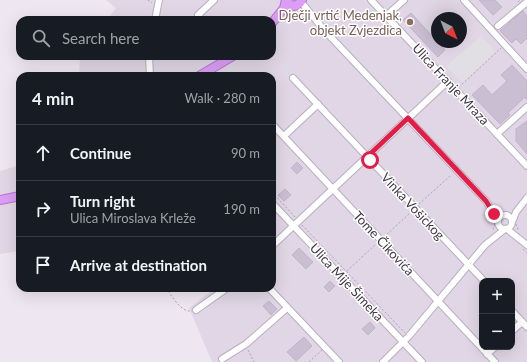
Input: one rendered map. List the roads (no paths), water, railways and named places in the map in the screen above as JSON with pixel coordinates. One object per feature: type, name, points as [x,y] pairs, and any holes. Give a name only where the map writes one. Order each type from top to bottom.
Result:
[{"type":"main road","points":[[276,19],[294,2]]},
{"type":"main road","points":[[206,72],[226,60]]},
{"type":"main road","points":[[0,200],[16,197]]},
{"type":"street","points":[[156,16],[159,0]]},
{"type":"street","name":"Ulica Franje Mraza","points":[[371,0],[527,166]]},
{"type":"street","points":[[386,16],[404,0]]},
{"type":"street","points":[[464,0],[527,69]]},
{"type":"street","points":[[199,16],[198,15],[217,1]]},
{"type":"street","points":[[294,2],[325,31],[486,201],[505,215],[509,226],[527,245]]},
{"type":"street","points":[[498,26],[527,2]]},
{"type":"street","points":[[149,60],[150,72]]},
{"type":"street","name":"Vinka Vošickog","points":[[293,78],[481,278]]},
{"type":"street","points":[[276,242],[448,81]]},
{"type":"street","points":[[284,136],[318,104]]},
{"type":"street","points":[[498,134],[527,107]]},
{"type":"street","name":"Tome Čikovića","points":[[276,128],[495,362]]},
{"type":"street","points":[[486,245],[498,223],[505,215],[527,197]]},
{"type":"street","points":[[383,362],[402,341],[409,336],[486,245],[509,226],[516,212],[527,197]]},
{"type":"street","points":[[486,201],[498,223],[509,226]]},
{"type":"street","name":"Ulica Mije Šimeka","points":[[276,207],[422,362]]},
{"type":"street","points":[[196,310],[221,292]]},
{"type":"street","points":[[273,292],[339,362]]},
{"type":"street","points":[[222,359],[246,344],[287,308]]},
{"type":"street","points":[[515,314],[527,327]]},
{"type":"street","points":[[515,328],[522,322]]},
{"type":"street","points":[[487,354],[492,350]]},
{"type":"place","name":"Dječji vrtić Medenjak, objekt Zvjezdica","points":[[410,22]]}]
